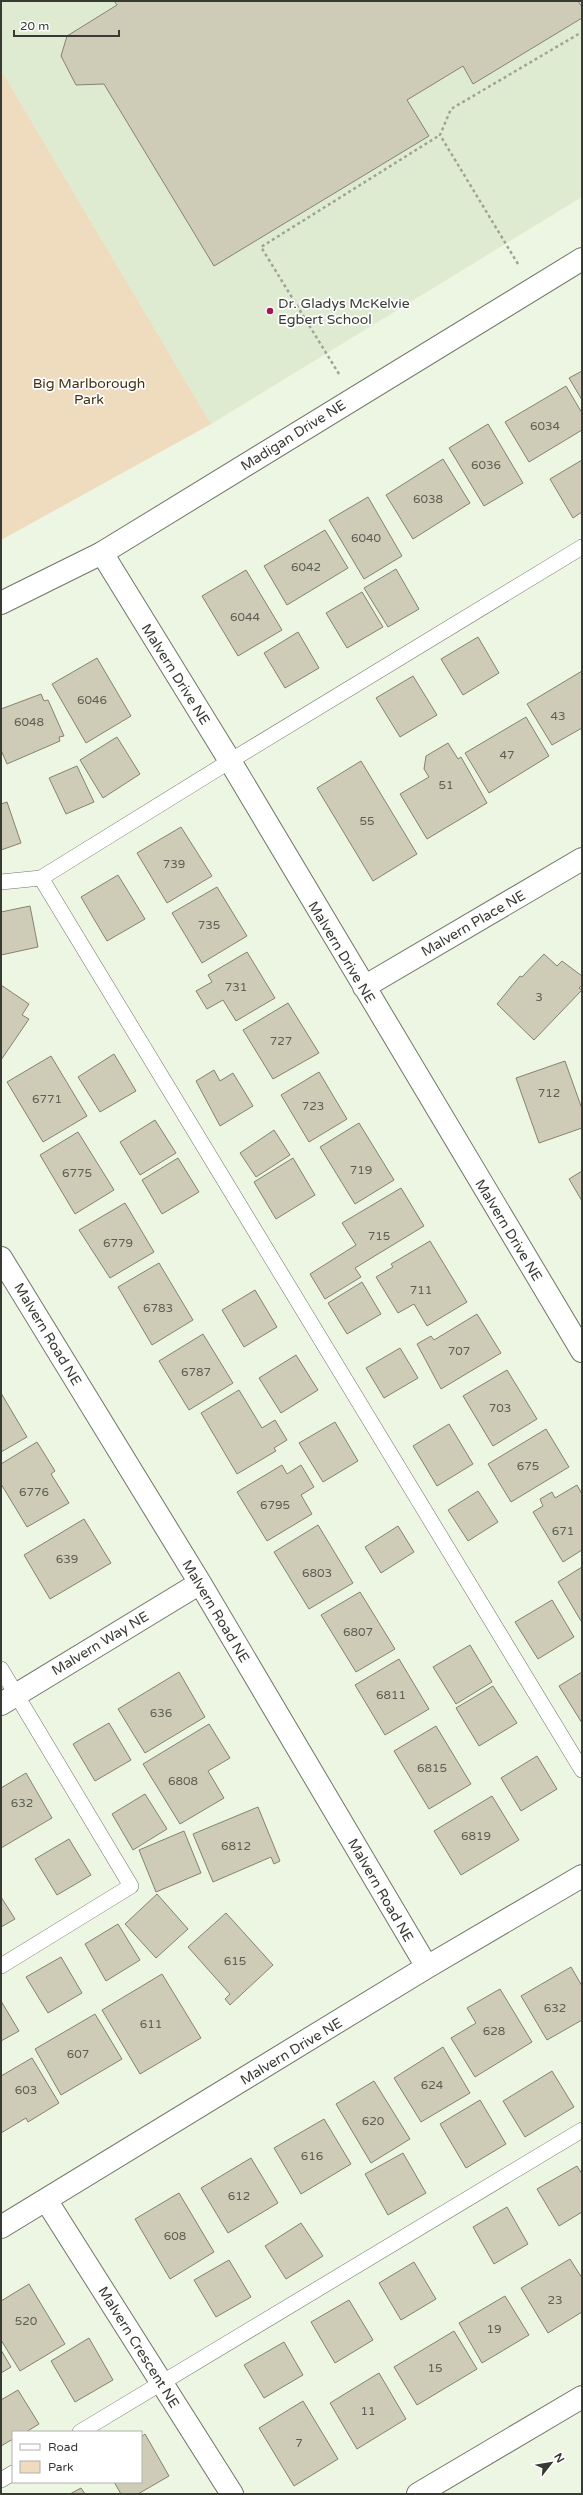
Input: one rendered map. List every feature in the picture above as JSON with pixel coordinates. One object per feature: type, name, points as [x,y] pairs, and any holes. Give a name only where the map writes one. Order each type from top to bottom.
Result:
[{"type":"street","name":"Madigan Drive NE","points":[[1,603],[102,553],[354,397],[582,259]]},
{"type":"street","name":"Malvern Drive NE","points":[[102,553],[230,761],[582,1351]]},
{"type":"street","name":"Malvern Place NE","points":[[364,987],[582,859]]},
{"type":"street","name":"Malvern Road NE","points":[[1,1258],[200,1583],[427,1968]]},
{"type":"street","name":"Malvern Way NE","points":[[9,1699],[200,1583]]},
{"type":"street","name":"Malvern Drive NE","points":[[1,2228],[427,1968],[582,1876]]},
{"type":"street","name":"Malvern Crescent NE","points":[[46,2200],[232,2494]]},
{"type":"street","points":[[418,2494],[582,2397]]},
{"type":"lane","points":[[1,882],[42,878],[230,761],[582,547]]},
{"type":"lane","points":[[42,878],[582,1770]]},
{"type":"lane","points":[[1,1669],[9,1699],[131,1886],[1,1966]]},
{"type":"lane","points":[[82,2431],[582,2130]]},
{"type":"lane","points":[[1,2480],[12,2474]]},
{"type":"path","points":[[354,397],[260,247],[440,135],[451,109],[582,32]]},
{"type":"path","points":[[440,135],[532,288]]},
{"type":"shaded area","name":"Dr. Gladys McKelvie Egbert School","points":[[1,1],[582,1],[582,197],[211,424],[1,70]]},
{"type":"green space","name":"Big Marlborough Park","points":[[1,70],[211,424],[1,540]]},
{"type":"building","points":[[114,1],[578,1],[582,7],[582,18],[473,84],[463,66],[407,100],[429,136],[214,266],[104,84],[76,85],[61,56],[67,36],[117,5]]},
{"type":"building","points":[[582,371],[582,400],[569,378]]},
{"type":"building","points":[[566,386],[582,413],[582,430],[529,462],[505,422]]},
{"type":"building","points":[[488,424],[523,483],[484,506],[449,448]]},
{"type":"building","points":[[443,459],[470,503],[413,539],[386,495]]},
{"type":"building","points":[[582,460],[582,512],[573,518],[550,479]]},
{"type":"building","points":[[368,497],[402,556],[364,579],[329,520]]},
{"type":"building","points":[[325,530],[348,568],[287,605],[264,566]]},
{"type":"building","points":[[396,569],[419,609],[388,627],[364,588]]},
{"type":"building","points":[[246,570],[282,630],[238,656],[202,596]]},
{"type":"building","points":[[362,592],[383,627],[347,648],[326,613]]},
{"type":"building","points":[[298,632],[319,668],[285,688],[264,653]]},
{"type":"building","points":[[478,637],[499,673],[463,695],[441,659]]},
{"type":"building","points":[[97,658],[131,716],[86,743],[52,684]]},
{"type":"building","points":[[582,671],[582,728],[552,745],[527,704]]},
{"type":"building","points":[[413,676],[437,715],[400,737],[376,698]]},
{"type":"building","points":[[41,694],[44,701],[48,700],[64,736],[59,737],[60,741],[7,764],[1,750],[1,709]]},
{"type":"building","points":[[526,717],[549,756],[489,793],[465,753]]},
{"type":"building","points":[[117,737],[140,774],[103,798],[80,760]]},
{"type":"building","points":[[448,743],[458,759],[461,757],[487,803],[427,839],[400,794],[429,777],[424,769],[426,756]]},
{"type":"building","points":[[361,761],[417,854],[373,881],[317,788]]},
{"type":"building","points":[[77,766],[94,802],[66,814],[49,778]]},
{"type":"building","points":[[7,802],[21,843],[1,850],[1,804]]},
{"type":"building","points":[[181,827],[212,876],[167,903],[137,853]]},
{"type":"building","points":[[118,875],[145,919],[107,941],[81,897]]},
{"type":"building","points":[[217,887],[247,936],[202,963],[172,913]]},
{"type":"building","points":[[30,906],[38,947],[1,955],[1,912]]},
{"type":"building","points":[[247,952],[275,998],[236,1021],[223,1000],[207,1009],[196,991],[212,982],[208,975]]},
{"type":"building","points":[[544,954],[557,966],[562,961],[582,976],[582,985],[579,988],[582,990],[534,1040],[497,1004],[520,976],[522,977]]},
{"type":"building","points":[[1,985],[29,1004],[22,1015],[29,1019],[1,1060]]},
{"type":"building","points":[[288,1003],[319,1053],[273,1079],[243,1030]]},
{"type":"building","points":[[114,1054],[136,1091],[100,1112],[78,1077]]},
{"type":"building","points":[[51,1056],[87,1116],[43,1142],[7,1082]]},
{"type":"building","points":[[565,1061],[582,1109],[582,1128],[539,1143],[516,1078]]},
{"type":"building","points":[[214,1070],[220,1081],[233,1073],[253,1106],[220,1126],[196,1081]]},
{"type":"building","points":[[319,1072],[347,1119],[309,1142],[281,1095]]},
{"type":"building","points":[[155,1120],[176,1153],[140,1175],[120,1142]]},
{"type":"building","points":[[359,1123],[394,1180],[355,1204],[320,1147]]},
{"type":"building","points":[[274,1130],[290,1155],[256,1177],[240,1153]]},
{"type":"building","points":[[78,1132],[114,1190],[75,1214],[40,1155]]},
{"type":"building","points":[[178,1158],[199,1192],[162,1214],[142,1180]]},
{"type":"building","points":[[293,1158],[315,1195],[276,1219],[254,1182]]},
{"type":"building","points":[[582,1171],[582,1201],[569,1179]]},
{"type":"building","points":[[401,1188],[424,1226],[355,1268],[361,1277],[325,1299],[310,1274],[356,1245],[342,1223]]},
{"type":"building","points":[[125,1203],[154,1252],[110,1278],[79,1230]]},
{"type":"building","points":[[430,1241],[467,1302],[427,1326],[414,1304],[398,1313],[376,1277],[393,1267],[391,1264]]},
{"type":"building","points":[[159,1263],[193,1320],[152,1345],[118,1287]]},
{"type":"building","points":[[362,1282],[381,1314],[347,1334],[328,1303]]},
{"type":"building","points":[[255,1290],[277,1327],[244,1347],[222,1310]]},
{"type":"building","points":[[477,1314],[501,1353],[441,1389],[417,1344],[431,1336],[434,1340]]},
{"type":"building","points":[[203,1334],[233,1383],[189,1410],[159,1361]]},
{"type":"building","points":[[400,1348],[418,1378],[384,1398],[366,1368]]},
{"type":"building","points":[[296,1355],[318,1390],[281,1413],[259,1378]]},
{"type":"building","points":[[507,1370],[537,1419],[493,1446],[463,1396]]},
{"type":"building","points":[[239,1390],[262,1428],[275,1420],[287,1440],[274,1448],[276,1451],[237,1474],[201,1413]]},
{"type":"building","points":[[1,1393],[27,1437],[1,1452]]},
{"type":"building","points":[[335,1422],[358,1461],[323,1482],[299,1443]]},
{"type":"building","points":[[449,1424],[473,1464],[437,1486],[413,1446]]},
{"type":"building","points":[[546,1429],[569,1467],[511,1502],[488,1464]]},
{"type":"building","points":[[37,1442],[55,1471],[51,1474],[69,1503],[27,1527],[1,1484],[1,1464]]},
{"type":"building","points":[[282,1465],[287,1474],[301,1465],[314,1487],[301,1495],[312,1514],[267,1541],[237,1492]]},
{"type":"building","points":[[577,1485],[582,1494],[582,1550],[563,1562],[533,1512],[543,1506],[540,1499],[552,1492],[555,1498]]},
{"type":"building","points":[[478,1491],[498,1522],[468,1541],[448,1510]]},
{"type":"building","points":[[84,1519],[111,1563],[50,1599],[24,1555]]},
{"type":"building","points":[[318,1525],[353,1583],[309,1609],[274,1552]]},
{"type":"building","points":[[398,1526],[414,1552],[381,1573],[365,1547]]},
{"type":"building","points":[[582,1567],[582,1620],[581,1621],[558,1582]]},
{"type":"building","points":[[360,1592],[395,1649],[356,1672],[321,1615]]},
{"type":"building","points":[[552,1600],[574,1637],[538,1659],[515,1622]]},
{"type":"building","points":[[470,1645],[492,1682],[456,1704],[433,1667]]},
{"type":"building","points":[[399,1659],[429,1709],[385,1735],[355,1685]]},
{"type":"building","points":[[179,1672],[205,1717],[145,1753],[118,1709]]},
{"type":"building","points":[[582,1672],[582,1723],[559,1686]]},
{"type":"building","points":[[493,1686],[517,1723],[479,1746],[456,1708]]},
{"type":"building","points":[[109,1723],[131,1760],[95,1781],[73,1744]]},
{"type":"building","points":[[209,1724],[230,1758],[208,1771],[224,1798],[180,1824],[143,1764]]},
{"type":"building","points":[[436,1726],[471,1784],[429,1809],[394,1751]]},
{"type":"building","points":[[537,1756],[557,1789],[521,1811],[501,1778]]},
{"type":"building","points":[[26,1773],[52,1818],[1,1848],[1,1788]]},
{"type":"building","points":[[145,1794],[167,1829],[133,1850],[112,1814]]},
{"type":"building","points":[[492,1796],[519,1840],[461,1875],[434,1831]]},
{"type":"building","points":[[258,1807],[280,1861],[274,1864],[271,1857],[213,1882],[193,1834]]},
{"type":"building","points":[[184,1831],[201,1873],[156,1892],[139,1850]]},
{"type":"building","points":[[69,1839],[91,1875],[57,1895],[35,1859]]},
{"type":"building","points":[[157,1894],[188,1929],[156,1958],[125,1924]]},
{"type":"building","points":[[1,1897],[15,1919],[1,1927]]},
{"type":"building","points":[[226,1913],[273,1965],[230,2005],[225,1999],[230,1994],[188,1947]]},
{"type":"building","points":[[118,1924],[140,1960],[106,1981],[85,1944]]},
{"type":"building","points":[[61,1957],[82,1993],[48,2013],[26,1977]]},
{"type":"building","points":[[571,1967],[582,1986],[582,2020],[547,2040],[521,1996]]},
{"type":"building","points":[[162,1974],[201,2038],[140,2074],[102,2010]]},
{"type":"building","points":[[500,1989],[532,2042],[475,2077],[451,2038],[476,2023],[467,2008]]},
{"type":"building","points":[[1,2001],[19,2031],[1,2041]]},
{"type":"building","points":[[95,2014],[122,2059],[61,2095],[35,2049]]},
{"type":"building","points":[[443,2047],[470,2093],[421,2122],[394,2078]]},
{"type":"building","points":[[32,2058],[59,2103],[28,2122],[26,2118],[1,2133],[1,2076]]},
{"type":"building","points":[[552,2071],[574,2107],[525,2137],[503,2101]]},
{"type":"building","points":[[374,2081],[410,2139],[371,2163],[336,2104]]},
{"type":"building","points":[[480,2100],[506,2144],[466,2168],[440,2124]]},
{"type":"building","points":[[324,2119],[351,2164],[301,2194],[274,2148]]},
{"type":"building","points":[[403,2153],[426,2193],[388,2215],[365,2174]]},
{"type":"building","points":[[251,2158],[278,2203],[228,2233],[201,2188]]},
{"type":"building","points":[[577,2166],[582,2174],[582,2212],[559,2226],[537,2189]]},
{"type":"building","points":[[179,2193],[214,2252],[170,2279],[135,2219]]},
{"type":"building","points":[[507,2207],[528,2244],[494,2264],[473,2227]]},
{"type":"building","points":[[301,2223],[323,2256],[286,2279],[265,2246]]},
{"type":"building","points":[[570,2259],[582,2278],[582,2312],[548,2333],[521,2288]]},
{"type":"building","points":[[229,2260],[251,2297],[216,2317],[194,2280]]},
{"type":"building","points":[[414,2262],[436,2299],[401,2320],[379,2283]]},
{"type":"building","points":[[29,2284],[65,2344],[20,2371],[1,2340],[1,2301]]},
{"type":"building","points":[[505,2296],[529,2335],[482,2363],[459,2323]]},
{"type":"building","points":[[349,2300],[373,2340],[335,2363],[311,2322]]},
{"type":"building","points":[[454,2331],[477,2369],[417,2405],[394,2367]]},
{"type":"building","points":[[89,2338],[113,2380],[75,2402],[51,2361]]},
{"type":"building","points":[[284,2342],[303,2375],[264,2398],[244,2365]]},
{"type":"building","points":[[1,2350],[11,2367],[1,2373]]},
{"type":"building","points":[[379,2373],[406,2419],[357,2449],[330,2403]]},
{"type":"building","points":[[18,2390],[39,2424],[28,2431],[12,2431],[12,2440],[1,2446],[1,2400]]},
{"type":"building","points":[[303,2401],[338,2459],[294,2486],[259,2428]]},
{"type":"building","points":[[145,2434],[169,2476],[138,2494],[121,2494],[115,2483],[142,2483],[142,2436]]},
{"type":"building","points":[[81,2488],[85,2494],[70,2494]]},
{"type":"place","name":"Dr. Gladys McKelvie Egbert School","points":[[270,311]]}]
